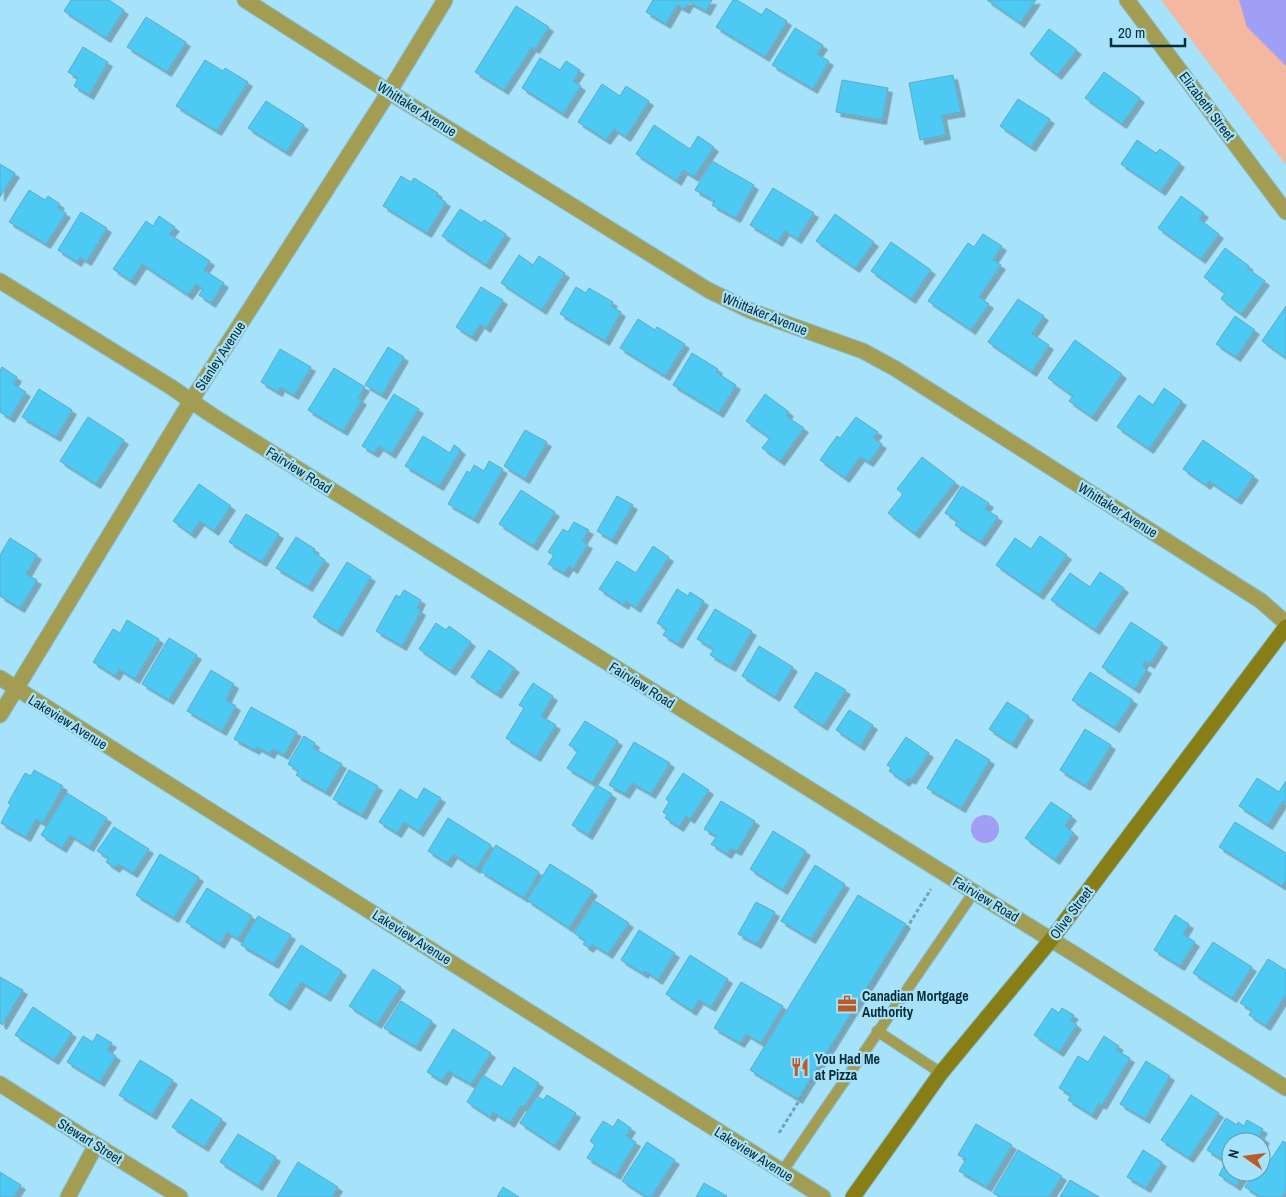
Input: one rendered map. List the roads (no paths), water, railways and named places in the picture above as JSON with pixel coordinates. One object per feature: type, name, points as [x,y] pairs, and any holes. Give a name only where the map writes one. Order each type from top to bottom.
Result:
[{"type":"street","name":"Whittaker Avenue","points":[[245,0],[389,92],[708,290],[751,311],[863,351],[896,369],[1262,601],[1286,625]]},
{"type":"street","name":"Stanley Avenue","points":[[0,715],[191,401],[389,92],[445,0]]},
{"type":"street","name":"Elizabeth Street","points":[[1127,0],[1286,212]]},
{"type":"street","name":"Fairview Road","points":[[0,281],[1286,1088]]},
{"type":"street","name":"Olive Street","points":[[853,1197],[941,1073],[1051,940],[1286,625]]},
{"type":"street","name":"Lakeview Avenue","points":[[0,678],[16,690],[823,1197]]},
{"type":"street","name":"Stewart Street","points":[[0,1084],[180,1197]]},
{"type":"street","points":[[68,1197],[96,1145]]},
{"type":"lane","points":[[782,1172],[974,892]]},
{"type":"lane","points":[[878,1031],[941,1073]]},
{"type":"place","name":"Canadian Mortgage Authority","points":[[847,1004]]},
{"type":"place","name":"You Had Me at Pizza","points":[[800,1067]]}]
